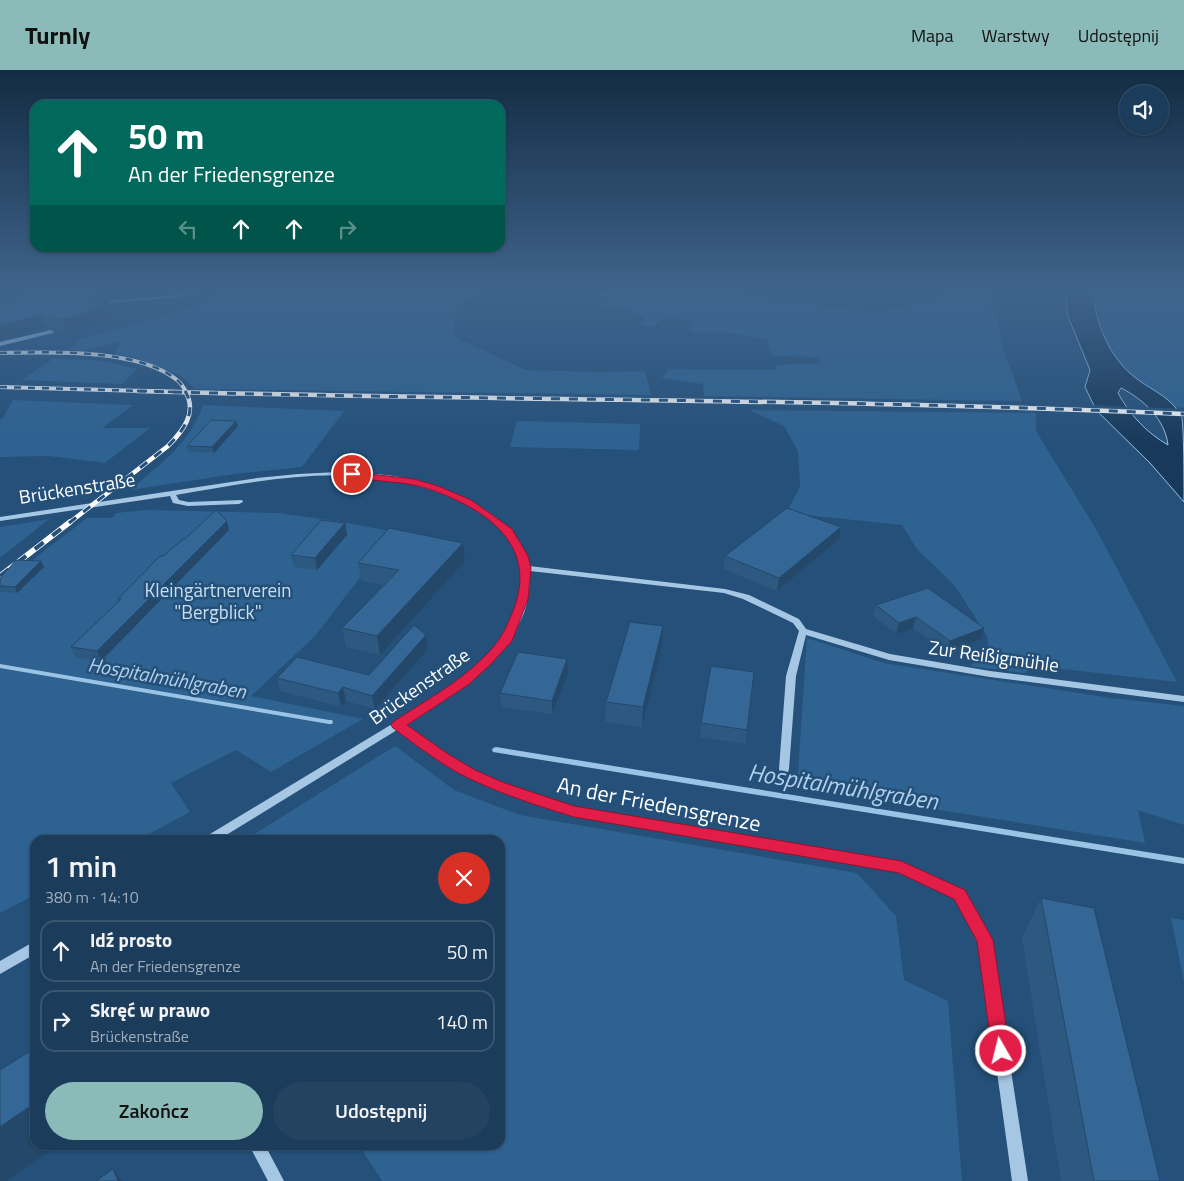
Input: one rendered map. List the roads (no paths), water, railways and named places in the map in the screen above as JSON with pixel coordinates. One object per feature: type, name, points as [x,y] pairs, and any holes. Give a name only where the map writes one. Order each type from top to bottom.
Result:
[{"type":"street","name":"Brückenstraße","points":[[0,519],[291,476],[352,474],[414,482],[460,498],[497,521],[508,531],[517,544],[526,568],[523,599],[508,638],[487,661],[463,682],[397,725],[217,835]]},
{"type":"street","points":[[172,493],[176,501],[188,504],[239,502]]},
{"type":"street","name":"Zur Reißigmühle","points":[[526,568],[725,591],[746,597],[796,621],[803,631],[889,658],[990,674],[1184,699]]},
{"type":"street","points":[[784,770],[791,676],[803,631]]},
{"type":"street","name":"An der Friedensgrenze","points":[[397,725],[443,758],[470,773],[534,799],[574,811],[901,868],[960,895],[985,940],[1020,1181]]},
{"type":"street","points":[[0,968],[30,950]]},
{"type":"street","points":[[259,1150],[276,1181]]},
{"type":"waterway","name":"Hospitalmühlgraben","points":[[0,666],[329,722]]},
{"type":"waterway","name":"Hospitalmühlgraben","points":[[496,750],[1184,861]]},
{"type":"railway","points":[[0,353],[43,352],[117,357],[140,362],[160,370],[178,381],[186,392]]},
{"type":"railway","points":[[0,387],[171,392]]},
{"type":"railway","points":[[137,391],[171,392]]},
{"type":"railway","points":[[171,392],[186,392]]},
{"type":"railway","points":[[171,392],[179,392]]},
{"type":"railway","points":[[69,523],[174,440],[183,428],[189,414],[189,399],[186,392]]},
{"type":"railway","points":[[186,392],[791,402],[1184,414]]},
{"type":"railway","points":[[0,576],[70,522]]},
{"type":"park label","name":"Kleingärtnerverein \"Bergblick\"","points":[[218,601]]}]
